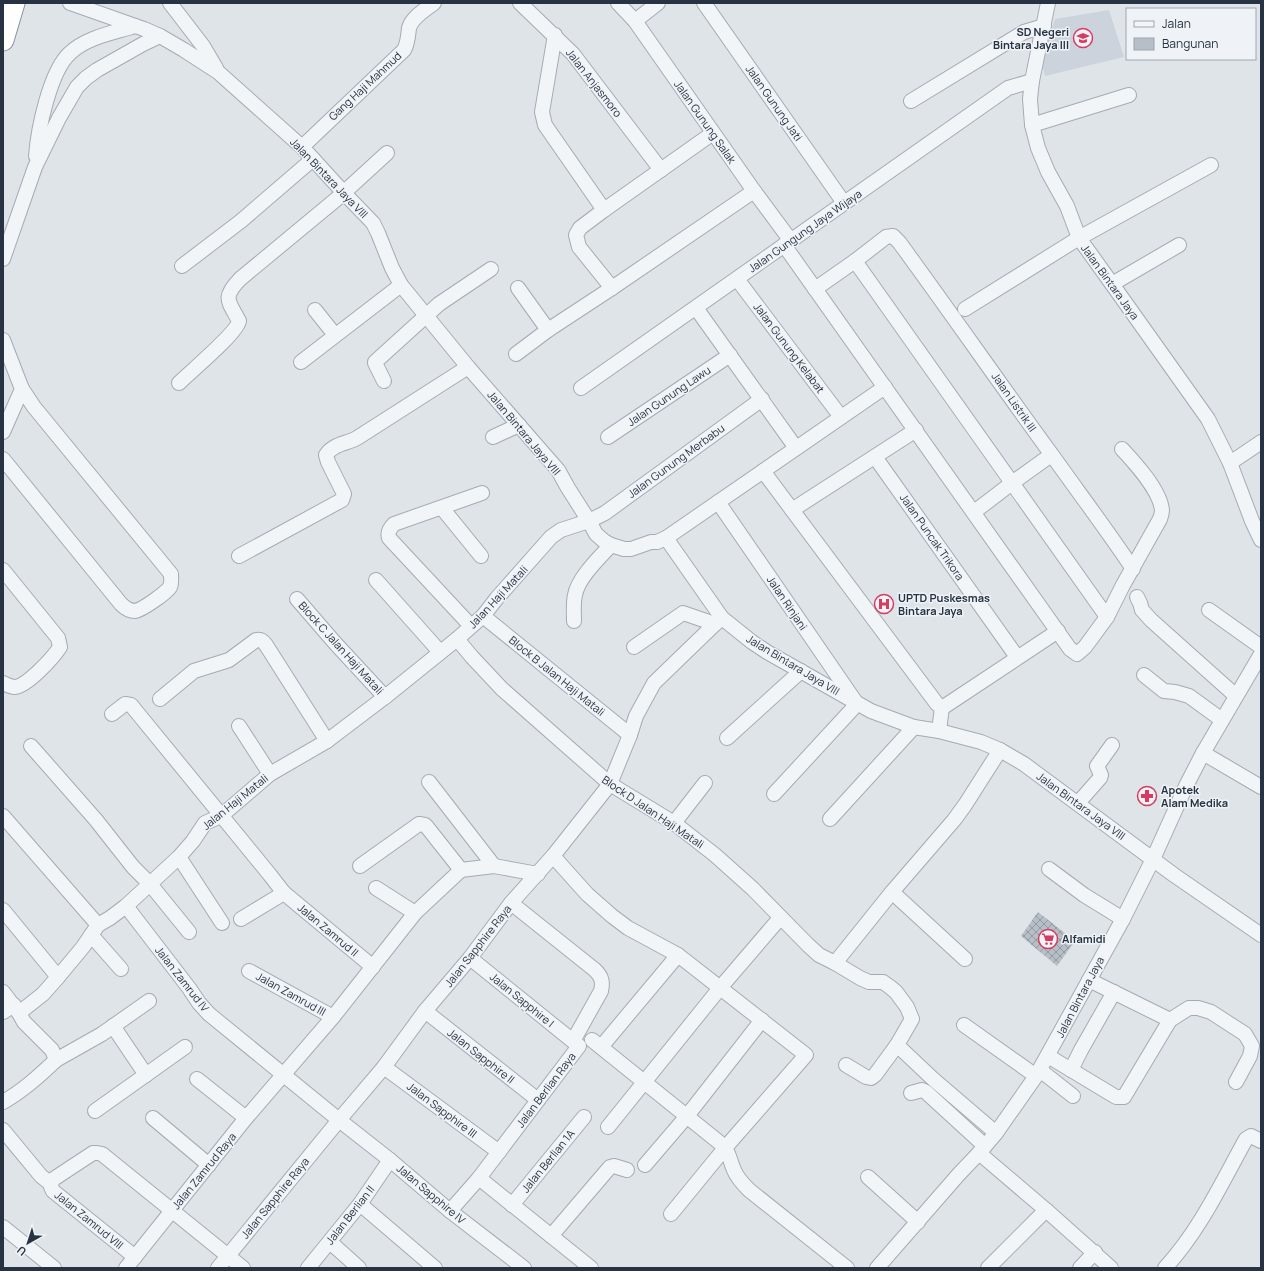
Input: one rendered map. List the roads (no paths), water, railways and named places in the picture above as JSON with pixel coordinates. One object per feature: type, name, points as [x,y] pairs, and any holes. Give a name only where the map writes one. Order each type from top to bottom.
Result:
[{"type":"highway","points":[[3,40],[14,3]]},
{"type":"street","name":"Jalan Bintara Jaya VIII","points":[[70,3],[160,36],[218,72],[302,147],[373,223],[401,285],[468,367],[558,470],[596,534],[611,545],[624,549],[631,549],[666,538],[719,621],[857,704],[887,718],[914,727],[981,742],[1000,750],[1024,764],[1153,859],[1261,935]]},
{"type":"street","points":[[170,3],[203,46],[218,72]]},
{"type":"street","name":"Gang Haji Mahmud","points":[[302,147],[404,50],[408,41],[411,23],[416,17],[434,3]]},
{"type":"street","name":"Jalan Anjasmoro","points":[[520,3],[573,54],[661,170]]},
{"type":"street","name":"Jalan Gunung Salak","points":[[618,3],[635,21],[754,191],[788,243],[815,289],[1070,649],[1077,654],[1085,647],[1107,617]]},
{"type":"street","points":[[635,21],[658,3]]},
{"type":"street","name":"Jalan Gunung Jati","points":[[706,4],[844,203]]},
{"type":"street","points":[[911,101],[1045,15]]},
{"type":"street","name":"Jalan Bintara Jaya","points":[[1045,15],[1030,99],[1032,125],[1048,172],[1067,206],[1079,238],[1208,419],[1230,462],[1252,521],[1261,540]]},
{"type":"street","points":[[35,167],[37,142],[44,112],[55,74],[62,61],[78,46],[134,26]]},
{"type":"street","points":[[957,62],[1023,29]]},
{"type":"street","points":[[554,35],[542,112],[545,125],[604,210]]},
{"type":"street","points":[[3,259],[35,167],[59,118],[77,87],[97,70],[160,36]]},
{"type":"street","name":"Jalan Gungung Jaya Wijaya","points":[[581,388],[1008,88],[1032,81]]},
{"type":"street","points":[[1032,125],[1129,95]]},
{"type":"street","points":[[44,112],[59,118]]},
{"type":"street","points":[[612,288],[579,247],[576,235],[580,228],[714,134]]},
{"type":"street","points":[[178,383],[227,337],[238,324],[228,299],[229,292],[240,279],[344,193],[387,152]]},
{"type":"street","points":[[182,266],[241,221],[313,159]]},
{"type":"street","points":[[965,310],[1079,238],[1211,165]]},
{"type":"street","points":[[516,354],[548,330],[754,191]]},
{"type":"street","name":"Jalan Listrik III","points":[[855,261],[886,237],[893,236],[899,242],[1051,455],[1097,516],[1133,569]]},
{"type":"street","points":[[1112,284],[1179,245]]},
{"type":"street","points":[[815,289],[855,261],[1107,617],[1123,584],[1133,569],[1160,519],[1162,511],[1159,500],[1150,482],[1122,449]]},
{"type":"street","points":[[384,382],[374,363],[439,304],[492,269]]},
{"type":"street","name":"Jalan Gunung Kelabat","points":[[737,279],[841,417]]},
{"type":"street","points":[[301,362],[401,285]]},
{"type":"street","points":[[518,288],[548,330]]},
{"type":"street","points":[[696,308],[796,448]]},
{"type":"street","points":[[315,310],[335,335]]},
{"type":"street","points":[[3,340],[22,389],[34,406],[171,574],[170,586],[166,591],[142,608],[135,611],[128,610],[121,604],[3,459]]},
{"type":"street","name":"Jalan Gunung Lawu","points":[[608,437],[730,355]]},
{"type":"street","points":[[239,556],[342,500],[344,494],[326,455],[329,450],[335,446],[350,442],[357,438],[468,367]]},
{"type":"street","points":[[666,538],[885,386]]},
{"type":"street","points":[[3,432],[22,389]]},
{"type":"street","name":"Jalan Gunung Merbabu","points":[[589,520],[605,513],[762,399]]},
{"type":"street","points":[[493,437],[519,425]]},
{"type":"street","points":[[792,510],[916,430]]},
{"type":"street","points":[[1230,462],[1261,442]]},
{"type":"street","points":[[974,512],[1051,455]]},
{"type":"street","name":"Jalan Puncak Trikora","points":[[875,457],[1017,657]]},
{"type":"street","points":[[763,471],[936,704],[942,706]]},
{"type":"street","points":[[471,626],[389,538],[388,534],[389,530],[394,524],[482,493]]},
{"type":"street","name":"Jalan Rinjani","points":[[718,502],[857,704]]},
{"type":"street","points":[[442,508],[481,556]]},
{"type":"street","name":"Jalan Haji Matali","points":[[12,1010],[43,994],[83,947],[95,930],[126,906],[179,857],[193,841],[205,823],[221,816],[270,774],[327,741],[385,697],[458,639],[483,616],[551,537],[561,530],[589,520]]},
{"type":"street","points":[[574,620],[575,596],[578,588],[583,578],[611,545]]},
{"type":"street","points":[[3,570],[58,638],[60,647],[54,656],[24,684],[14,687],[3,683]]},
{"type":"street","points":[[376,580],[440,652]]},
{"type":"street","points":[[1137,597],[1142,610],[1151,620],[1236,696]]},
{"type":"street","name":"Block C Jalan Haji Matali","points":[[297,599],[385,697]]},
{"type":"street","points":[[1209,610],[1260,655]]},
{"type":"street","points":[[634,647],[683,613],[719,621]]},
{"type":"street","name":"Block B Jalan Haji Matali","points":[[483,616],[630,735]]},
{"type":"street","name":"Jalan Sapphire Raya","points":[[218,1268],[384,1067],[425,1011],[470,958],[511,903],[553,856],[610,784],[636,716],[654,683],[719,621]]},
{"type":"street","points":[[942,706],[1058,631]]},
{"type":"street","points":[[160,699],[194,671],[229,660],[256,640],[260,639],[327,741]]},
{"type":"street","name":"Block D Jalan Haji Matali","points":[[458,639],[472,657],[502,689],[610,784],[674,823],[709,850],[732,870],[820,955],[869,982],[883,982],[896,992],[907,1007],[912,1019],[897,1045]]},
{"type":"street","name":"Jalan Bintara Jaya","points":[[882,1267],[918,1222],[996,1133],[1038,1073],[1123,919],[1203,753],[1260,655]]},
{"type":"street","points":[[728,738],[801,671]]},
{"type":"street","points":[[1144,675],[1164,691],[1189,696],[1222,720]]},
{"type":"street","name":"Jalan Zamrud II","points":[[112,714],[125,704],[131,705],[284,893],[373,967]]},
{"type":"street","points":[[774,794],[857,704]]},
{"type":"street","points":[[939,732],[942,706]]},
{"type":"street","points":[[239,726],[270,774]]},
{"type":"street","points":[[830,819],[914,727]]},
{"type":"street","points":[[1078,803],[1100,778],[1101,775],[1097,766],[1112,745]]},
{"type":"street","points":[[31,746],[96,820],[133,867],[150,884],[189,932]]},
{"type":"street","points":[[835,963],[892,892],[954,820],[1000,750]]},
{"type":"street","points":[[1203,753],[1261,787]]},
{"type":"street","points":[[429,782],[494,866]]},
{"type":"street","points":[[674,823],[705,782]]},
{"type":"street","points":[[3,816],[95,930],[121,969]]},
{"type":"street","points":[[360,866],[419,824],[428,827],[461,870],[494,866],[538,874]]},
{"type":"street","points":[[553,856],[587,894],[612,916],[628,928],[678,955],[806,1054],[725,1148],[671,1214]]},
{"type":"street","points":[[179,857],[222,923]]},
{"type":"street","points":[[1049,869],[1084,895],[1123,919]]},
{"type":"street","name":"Jalan Zamrud Raya","points":[[131,1263],[246,1118],[333,1017],[415,913],[461,870]]},
{"type":"street","points":[[376,888],[415,913]]},
{"type":"street","points":[[892,892],[965,959]]},
{"type":"street","points":[[242,919],[284,893]]},
{"type":"street","name":"Jalan Berlian Raya","points":[[450,1211],[479,1178],[579,1046],[573,1041],[601,991],[602,979],[595,970],[511,903]]},
{"type":"street","name":"Jalan Zamrud IV","points":[[126,906],[189,988],[198,1003],[209,1014],[339,1120]]},
{"type":"street","points":[[3,910],[58,977]]},
{"type":"street","points":[[608,1127],[720,988],[780,918]]},
{"type":"street","points":[[678,955],[596,1043],[725,1148],[728,1152],[733,1169],[741,1183],[847,1268]]},
{"type":"street","name":"Jalan Sapphire I","points":[[470,958],[573,1041]]},
{"type":"street","name":"Jalan Zamrud III","points":[[249,971],[333,1017]]},
{"type":"street","points":[[1089,980],[1170,1020]]},
{"type":"street","points":[[3,992],[12,1010],[52,1050],[56,1060]]},
{"type":"street","points":[[1071,1070],[1114,992]]},
{"type":"street","points":[[3,1102],[24,1088],[56,1060],[102,1034],[149,1001]]},
{"type":"street","points":[[1048,1056],[1116,1097],[1124,1097],[1170,1020],[1189,1008],[1198,1008],[1211,1012],[1245,1034],[1252,1046],[1250,1056],[1236,1082]]},
{"type":"street","name":"Jalan Sapphire II","points":[[425,1011],[538,1100]]},
{"type":"street","points":[[645,1165],[687,1116],[762,1020]]},
{"type":"street","points":[[964,1025],[1073,1096]]},
{"type":"street","points":[[112,1026],[146,1075]]},
{"type":"street","points":[[846,1065],[866,1077],[871,1078],[875,1075],[897,1045],[932,1079],[996,1133]]},
{"type":"street","points":[[95,1111],[185,1047]]},
{"type":"street","name":"Jalan Sapphire III","points":[[384,1067],[499,1152]]},
{"type":"street","points":[[197,1079],[246,1118]]},
{"type":"street","points":[[911,1094],[922,1090],[926,1092],[982,1149],[1046,1210],[1095,1252],[1111,1268]]},
{"type":"street","name":"Jalan Berlian 1A","points":[[512,1205],[584,1117]]},
{"type":"street","points":[[153,1118],[209,1165]]},
{"type":"street","name":"Jalan Sapphire IV","points":[[339,1120],[390,1160],[450,1211],[524,1268]]},
{"type":"street","points":[[3,1130],[41,1176],[51,1184]]},
{"type":"street","points":[[1165,1268],[1184,1246],[1195,1230],[1246,1139],[1251,1136],[1261,1141]]},
{"type":"street","name":"Jalan Zamrud VIII","points":[[131,1263],[53,1191],[51,1187],[52,1180],[93,1153],[102,1154],[172,1210]]},
{"type":"street","name":"Jalan Berlian II","points":[[308,1268],[360,1204],[390,1160]]},
{"type":"street","points":[[551,1236],[610,1167],[614,1166],[626,1170]]},
{"type":"street","points":[[868,1177],[918,1222]]},
{"type":"street","points":[[479,1178],[591,1268]]},
{"type":"street","points":[[360,1204],[435,1268]]},
{"type":"street","points":[[172,1210],[243,1268]]},
{"type":"street","points":[[988,1268],[1046,1210]]},
{"type":"street","points":[[3,1227],[54,1268]]},
{"type":"street","points":[[330,1242],[359,1268]]},
{"type":"street","points":[[1080,1268],[1095,1252]]},
{"type":"place","name":"SD Negeri Bintara Jaya III","points":[[1083,38]]},
{"type":"place","name":"UPTD Puskesmas Bintara Jaya","points":[[884,604]]},
{"type":"place","name":"Apotek Alam Medika","points":[[1147,796]]},
{"type":"place","name":"Alfamidi","points":[[1048,939]]}]
